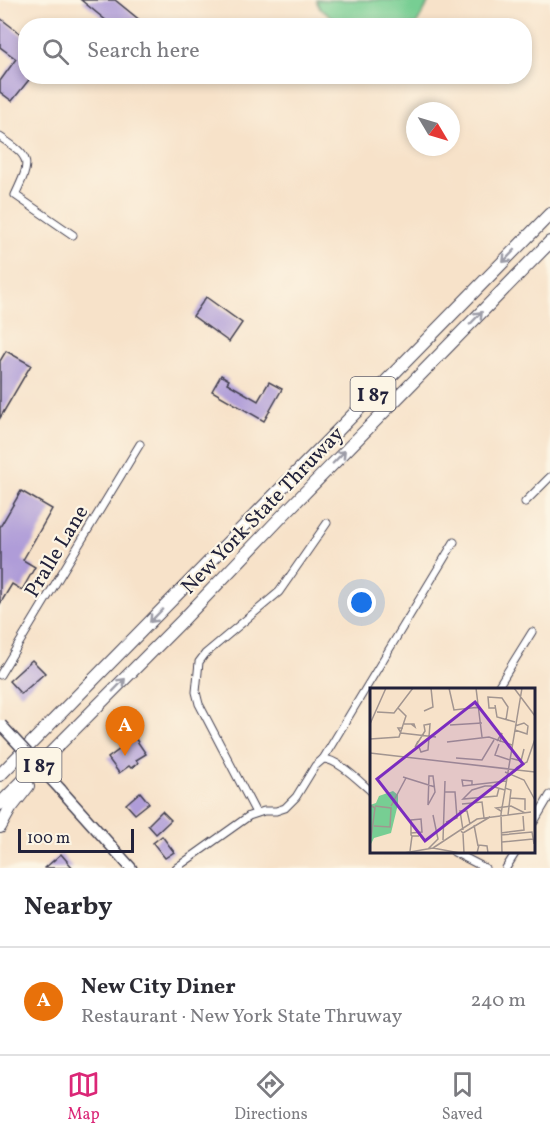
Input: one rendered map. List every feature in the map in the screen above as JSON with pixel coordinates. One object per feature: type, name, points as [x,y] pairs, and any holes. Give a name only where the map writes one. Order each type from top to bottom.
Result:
[{"type":"highway","name":"New York State Thruway","points":[[0,775],[550,214]]},
{"type":"highway","name":"New York State Thruway","points":[[0,804],[78,727],[550,242]]},
{"type":"highway","points":[[0,762],[69,705]]},
{"type":"highway","points":[[0,827],[24,790],[78,727]]},
{"type":"main road","points":[[0,725],[131,868]]},
{"type":"street","points":[[0,137],[22,152],[26,159],[27,169],[15,195],[73,235]]},
{"type":"street","name":"Pralle Lane","points":[[0,675],[140,444]]},
{"type":"street","points":[[525,502],[550,477]]},
{"type":"street","points":[[256,813],[199,704],[196,692],[199,662],[279,592],[327,523]]},
{"type":"street","points":[[176,868],[256,813],[285,807],[296,797],[315,766],[323,759],[454,542]]},
{"type":"street","points":[[497,688],[532,633]]},
{"type":"street","points":[[323,759],[330,759],[338,764],[370,790]]},
{"type":"street","points":[[535,820],[550,795]]},
{"type":"street","points":[[456,853],[485,868]]},
{"type":"street","points":[[506,868],[515,853]]},
{"type":"green space","points":[[316,0],[430,0],[420,18],[334,18],[320,9]]},
{"type":"building","points":[[81,0],[115,0],[137,18],[103,18]]},
{"type":"building","points":[[0,18],[18,32],[18,84],[26,84],[12,101],[0,92],[0,81],[16,59],[0,47]]},
{"type":"building","points":[[206,297],[242,323],[229,342],[193,316]]},
{"type":"building","points":[[6,351],[31,365],[0,418],[0,361]]},
{"type":"building","points":[[221,375],[229,380],[227,383],[258,401],[269,382],[282,389],[264,421],[212,391]]},
{"type":"building","points":[[21,491],[52,509],[23,560],[35,567],[22,590],[12,584],[0,604],[0,527]]},
{"type":"building","points":[[32,660],[45,673],[21,694],[9,681]]},
{"type":"building","points":[[135,738],[146,754],[136,760],[138,763],[131,768],[129,766],[119,773],[108,758]]},
{"type":"building","points":[[140,792],[149,803],[135,814],[126,804]]},
{"type":"building","points":[[162,811],[171,820],[156,834],[148,825]]},
{"type":"building","points":[[162,836],[174,852],[165,858],[153,843]]},
{"type":"building","points":[[61,854],[73,868],[45,868]]},
{"type":"place","name":"New City Diner","points":[[125,756]]}]
